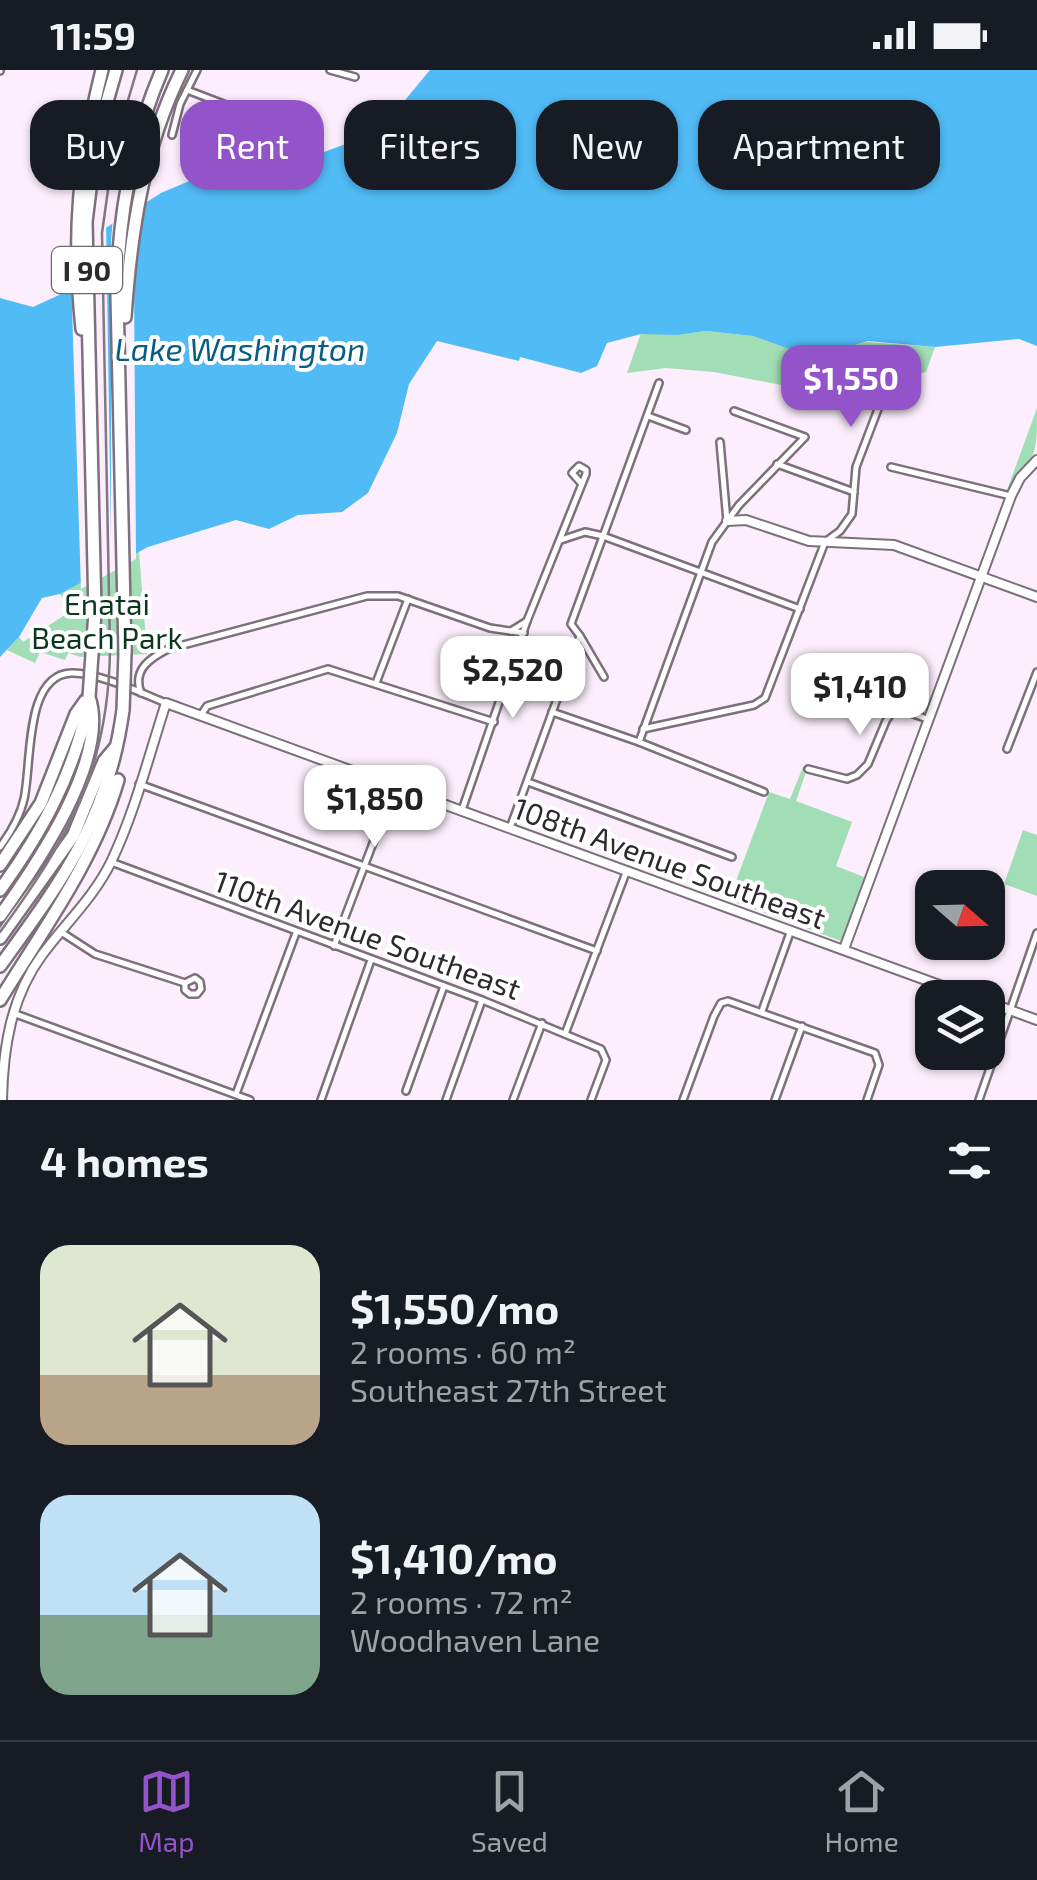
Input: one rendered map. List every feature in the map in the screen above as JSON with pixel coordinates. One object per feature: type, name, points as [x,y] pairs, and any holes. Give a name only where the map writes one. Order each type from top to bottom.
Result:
[{"type":"highway","points":[[98,100],[102,70]]},
{"type":"highway","name":"I 90","points":[[104,100],[116,70]]},
{"type":"highway","name":"I 90","points":[[0,966],[82,843],[103,800],[118,744],[125,682],[120,238],[139,135],[162,70]]},
{"type":"highway","points":[[120,377],[132,229],[154,139],[182,70]]},
{"type":"highway","name":"I 90","points":[[0,890],[42,830],[62,790],[88,703],[95,612],[86,222],[89,190]]},
{"type":"highway","points":[[0,865],[41,803],[88,703]]},
{"type":"highway","points":[[1,915],[38,864],[67,808],[93,725],[88,703]]},
{"type":"highway","points":[[0,938],[66,848],[88,806],[104,761],[118,744]]},
{"type":"highway","points":[[0,1000],[94,845],[118,780],[118,744]]},
{"type":"street","points":[[172,136],[180,104],[197,70]]},
{"type":"street","points":[[330,70],[356,78]]},
{"type":"street","points":[[187,90],[213,100]]},
{"type":"street","points":[[643,728],[758,704],[765,698],[825,542],[852,514],[859,457],[891,375]]},
{"type":"street","points":[[604,677],[572,624],[659,383]]},
{"type":"street","points":[[638,742],[712,542],[776,464],[805,436],[734,411]]},
{"type":"street","points":[[648,416],[686,430]]},
{"type":"street","points":[[720,442],[727,520]]},
{"type":"street","points":[[844,949],[1011,496],[1024,472],[1037,460]]},
{"type":"street","points":[[776,464],[854,492]]},
{"type":"street","points":[[891,467],[1011,496]]},
{"type":"street","points":[[462,810],[527,621],[582,483]]},
{"type":"street","points":[[727,520],[746,520],[810,542],[894,545],[1037,597]]},
{"type":"street","points":[[561,540],[586,532],[603,536],[800,609]]},
{"type":"street","points":[[141,693],[138,684],[142,668],[168,649],[367,596],[408,599],[474,623],[524,633]]},
{"type":"street","points":[[376,683],[408,599]]},
{"type":"street","points":[[511,631],[527,621]]},
{"type":"street","points":[[510,828],[580,636]]},
{"type":"street","points":[[201,715],[206,706],[328,668],[494,722]]},
{"type":"street","points":[[808,769],[842,779],[857,775],[868,764],[895,707],[894,694],[877,672]]},
{"type":"street","points":[[1008,750],[1037,672]]},
{"type":"street","name":"108th Avenue Southeast","points":[[0,846],[15,825],[24,798],[40,694],[50,680],[66,674],[84,674],[927,980]]},
{"type":"street","points":[[2,1100],[12,1013],[29,975],[111,862],[166,702]]},
{"type":"street","points":[[895,707],[930,720]]},
{"type":"street","points":[[552,712],[764,792]]},
{"type":"street","points":[[527,782],[732,857]]},
{"type":"street","points":[[139,784],[597,951]]},
{"type":"street","points":[[334,946],[395,786]]},
{"type":"street","name":"110th Avenue Southeast","points":[[111,862],[482,1000],[601,1049],[606,1054],[591,1100]]},
{"type":"street","points":[[566,1034],[627,870]]},
{"type":"street","points":[[762,1011],[791,930]]},
{"type":"street","points":[[61,932],[95,954],[184,983]]},
{"type":"street","points":[[978,1100],[1037,932]]},
{"type":"street","points":[[236,1095],[296,933]]},
{"type":"street","points":[[321,1100],[371,960]]},
{"type":"street","points":[[406,1092],[444,986]]},
{"type":"street","points":[[446,1100],[482,1000]]},
{"type":"street","points":[[683,1100],[714,1016],[724,1002],[733,1001],[875,1053],[879,1059],[867,1100]]},
{"type":"street","points":[[1005,1008],[1037,1020]]},
{"type":"street","points":[[12,1013],[250,1100]]},
{"type":"street","points":[[513,1100],[542,1023]]},
{"type":"street","points":[[776,1100],[802,1026]]},
{"type":"green space","points":[[706,331],[753,336],[795,351],[837,349],[867,342],[935,347],[926,372],[873,386],[807,390],[714,372],[666,368],[627,373],[641,333],[678,335]]},
{"type":"green space","points":[[1037,408],[1034,452],[1011,491],[1007,490]]},
{"type":"green space","name":"Enatai Beach Park","points":[[139,551],[147,654],[81,657],[68,653],[65,660],[40,652],[35,663],[7,650],[19,637],[23,642],[71,611],[60,594]]},
{"type":"green space","points":[[803,767],[805,775],[796,801],[852,822],[836,866],[864,877],[841,941],[729,900],[769,792],[790,799]]},
{"type":"green space","points":[[1023,830],[1037,835],[1037,896],[1005,881]]},
{"type":"water","name":"Lake Washington","points":[[430,70],[1037,70],[1037,346],[1019,339],[935,347],[868,341],[838,350],[795,351],[753,336],[706,331],[641,334],[607,343],[597,366],[581,373],[437,341],[409,384],[397,433],[368,493],[342,512],[298,515],[269,529],[236,520],[148,547],[60,594],[42,598],[19,637],[0,657],[0,298],[33,307],[59,295],[90,265],[104,229],[180,185],[180,190],[324,190],[324,152],[344,145],[344,190],[516,190],[516,100],[405,100]]},
{"type":"pier","points":[[145,199],[134,285],[136,559],[81,589],[71,276],[85,262],[100,226],[106,222],[111,536],[113,217]]},
{"type":"tram line","points":[[0,932],[65,832],[93,766],[102,730],[110,648],[102,233],[114,147],[137,70]]}]
